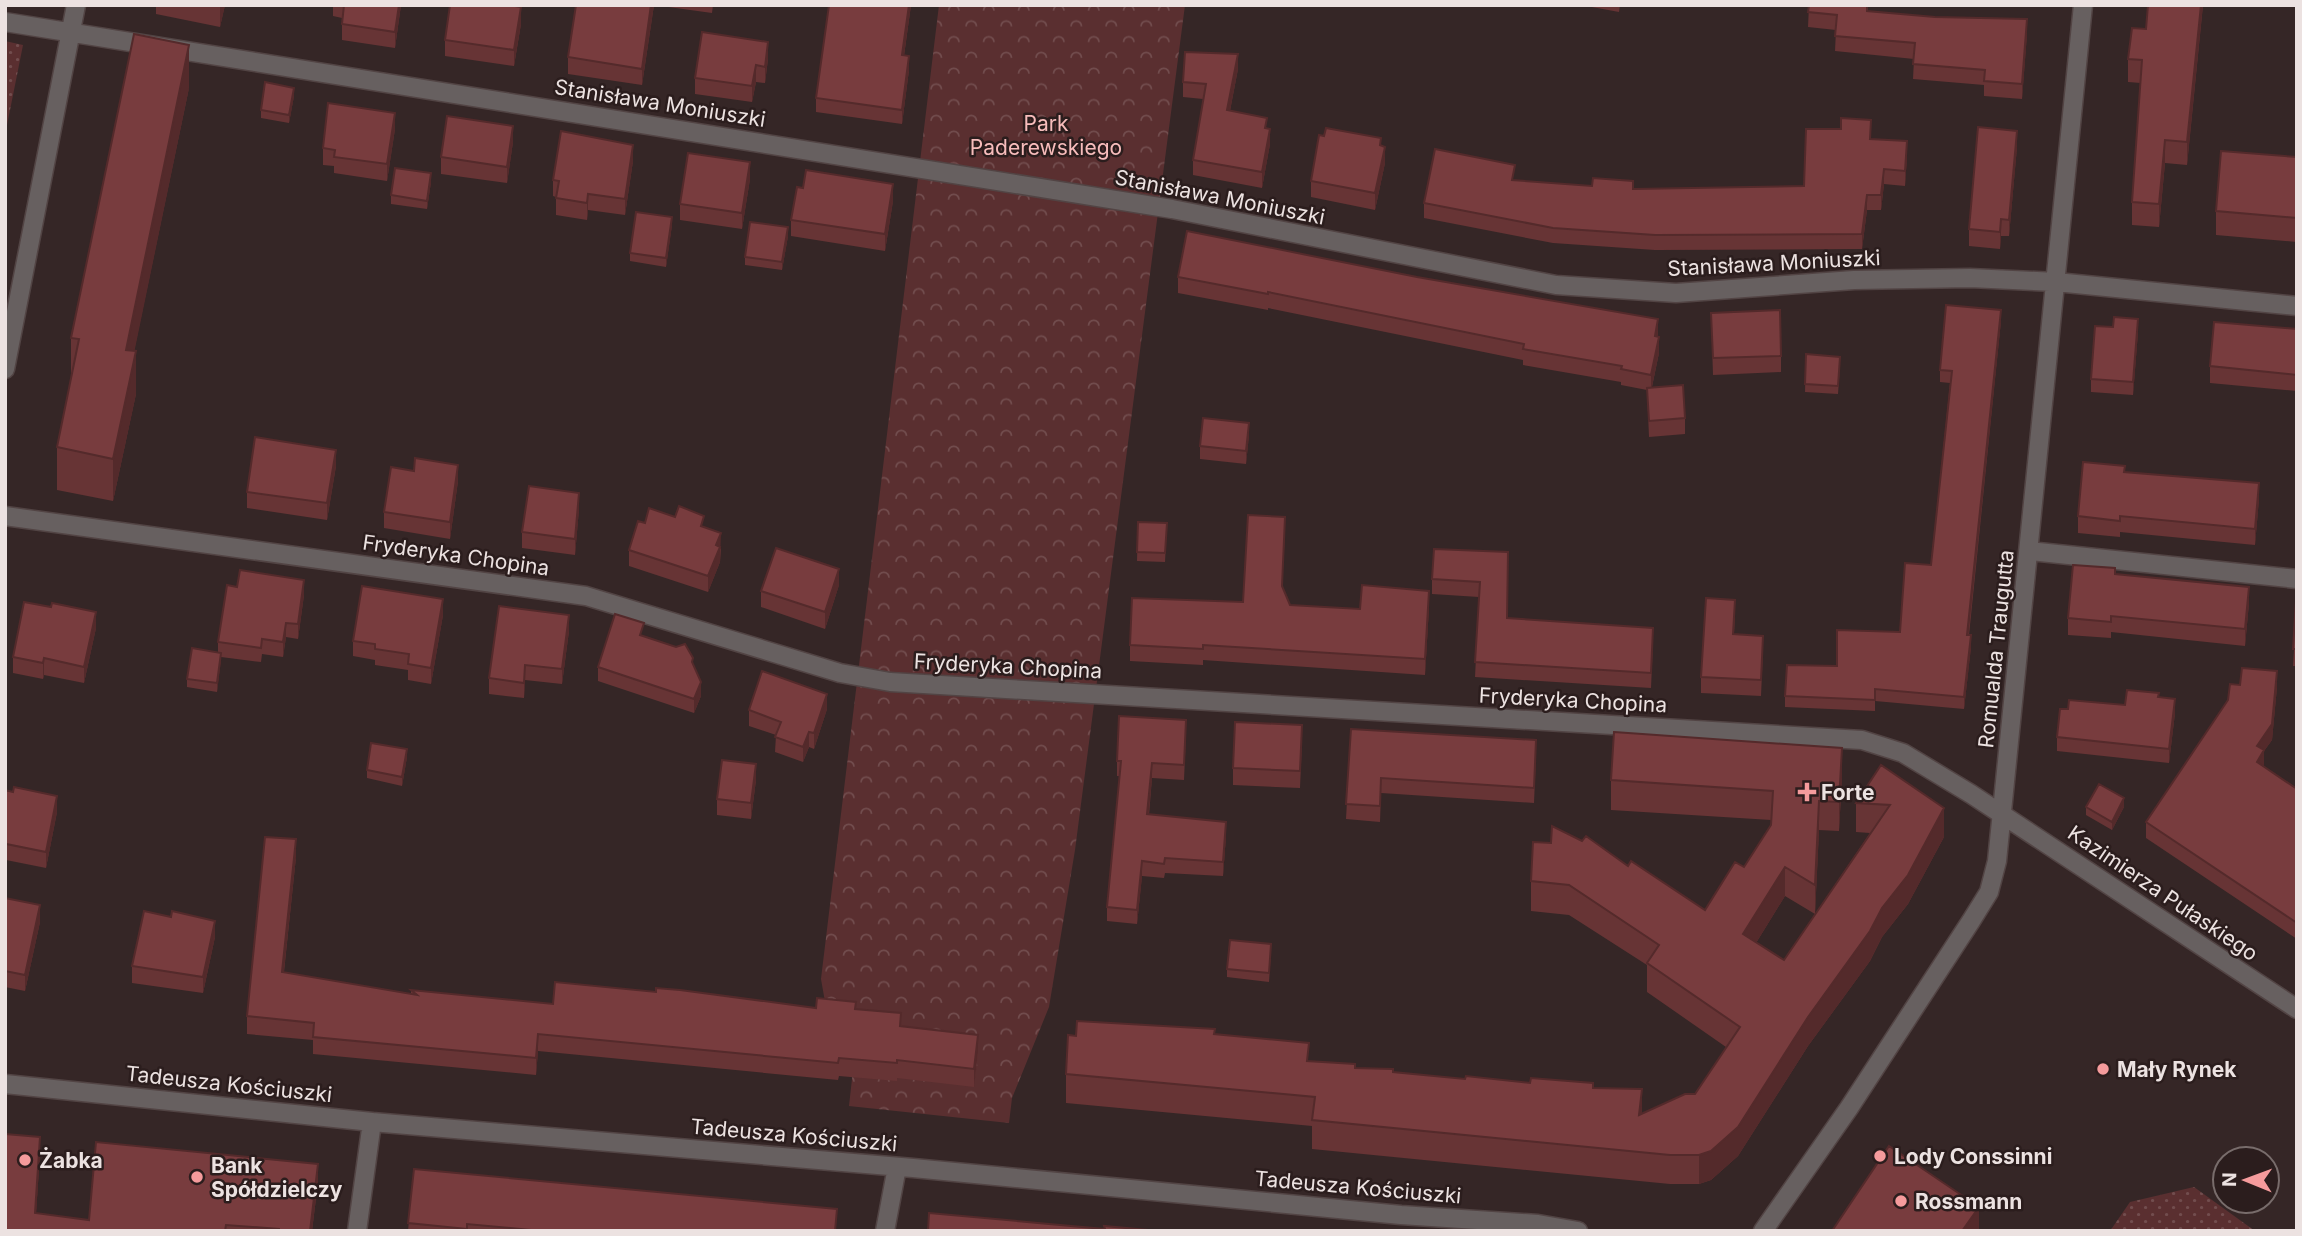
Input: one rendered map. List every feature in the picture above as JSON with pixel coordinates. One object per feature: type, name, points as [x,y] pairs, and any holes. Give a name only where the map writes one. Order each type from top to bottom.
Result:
[{"type":"street","points":[[5,369],[76,5]]},
{"type":"street","name":"Romualda Traugutta","points":[[1763,1231],[1849,1108],[1989,892],[2004,815],[2083,5]]},
{"type":"street","name":"Stanisława Moniuszki","points":[[5,22],[1172,209],[1556,285],[1676,293],[1854,280],[1970,278],[2056,282],[2297,306]]},
{"type":"street","name":"Fryderyka Chopina","points":[[5,516],[586,596],[839,673],[890,682],[1862,740],[1883,744],[1903,753],[2004,815]]},
{"type":"street","points":[[2030,551],[2297,579]]},
{"type":"street","name":"Kazimierza Pułaskiego","points":[[2004,815],[2297,1009]]},
{"type":"street","name":"Tadeusza Kościuszki","points":[[5,1084],[372,1122],[897,1167],[1400,1223],[1538,1224],[1578,1231]]},
{"type":"street","points":[[357,1231],[372,1122]]},
{"type":"street","points":[[885,1231],[897,1167]]},
{"type":"green space","name":"Park Paderewskiego","points":[[939,5],[1185,5],[1075,850],[1049,1007],[1012,1098],[1009,1123],[849,1106],[859,1016],[827,1013],[821,979]]},
{"type":"green space","points":[[5,41],[23,45],[5,135]]},
{"type":"green space","points":[[2194,1187],[2211,1199],[2211,1215],[2233,1215],[2255,1231],[2110,1231],[2130,1202]]},
{"type":"building","points":[[344,5],[399,5],[395,32],[342,24]]},
{"type":"building","points":[[450,5],[521,7],[514,50],[445,40]]},
{"type":"building","points":[[576,5],[651,5],[642,69],[568,57]]},
{"type":"building","points":[[829,5],[909,5],[902,55],[909,56],[902,110],[816,98]]},
{"type":"building","points":[[1809,5],[1867,5],[1867,11],[1935,17],[2027,19],[2022,84],[1984,81],[1985,70],[1913,64],[1915,43],[1835,36],[1837,15],[1808,12]]},
{"type":"building","points":[[2148,5],[2201,5],[2187,142],[2165,140],[2159,204],[2132,202],[2142,60],[2128,59],[2132,28],[2146,29]]},
{"type":"building","points":[[702,32],[768,42],[765,67],[756,65],[752,86],[695,78]]},
{"type":"building","points":[[134,34],[189,45],[126,350],[136,351],[113,459],[57,447],[79,339],[71,338]]},
{"type":"building","points":[[1185,52],[1238,54],[1227,110],[1267,118],[1265,128],[1270,129],[1262,172],[1193,160],[1206,84],[1183,82]]},
{"type":"building","points":[[265,82],[294,88],[289,115],[261,110]]},
{"type":"building","points":[[328,103],[395,113],[387,164],[334,157],[335,150],[323,148]]},
{"type":"building","points":[[447,116],[513,126],[507,167],[441,157]]},
{"type":"building","points":[[1841,118],[1871,120],[1870,139],[1907,141],[1905,171],[1884,169],[1881,195],[1867,195],[1862,234],[1655,235],[1553,228],[1424,203],[1435,149],[1515,165],[1512,180],[1592,186],[1593,178],[1633,181],[1633,189],[1804,186],[1806,129],[1841,129]]},
{"type":"building","points":[[1978,127],[2017,131],[2009,220],[2001,219],[2000,232],[1969,229]]},
{"type":"building","points":[[1326,128],[1381,138],[1380,145],[1385,147],[1375,193],[1311,181],[1319,135],[1324,136]]},
{"type":"building","points":[[561,131],[633,145],[625,199],[588,194],[587,203],[556,198],[559,181],[553,180]]},
{"type":"building","points":[[2221,151],[2297,157],[2297,218],[2216,211]]},
{"type":"building","points":[[688,153],[750,162],[742,213],[680,204]]},
{"type":"building","points":[[395,168],[431,173],[427,201],[391,195]]},
{"type":"building","points":[[806,170],[893,184],[885,234],[791,220],[797,187],[803,188]]},
{"type":"building","points":[[636,212],[672,217],[666,258],[630,253]]},
{"type":"building","points":[[750,222],[788,227],[782,262],[745,257]]},
{"type":"building","points":[[1187,231],[1417,277],[1658,319],[1655,336],[1659,337],[1651,375],[1621,369],[1622,366],[1523,349],[1524,344],[1268,292],[1178,277]]},
{"type":"building","points":[[1946,305],[2001,310],[1967,635],[1971,635],[1964,697],[1875,689],[1875,700],[1785,696],[1787,665],[1837,666],[1837,630],[1900,632],[1905,563],[1931,565],[1952,371],[1940,370]]},
{"type":"building","points":[[1780,310],[1781,356],[1713,358],[1711,313]]},
{"type":"building","points":[[2114,317],[2138,319],[2133,382],[2091,379],[2095,326],[2113,327]]},
{"type":"building","points":[[2214,322],[2297,329],[2297,375],[2210,366]]},
{"type":"building","points":[[1806,354],[1840,357],[1838,386],[1805,384]]},
{"type":"building","points":[[1683,385],[1685,418],[1649,421],[1647,388]]},
{"type":"building","points":[[1203,418],[1249,423],[1246,451],[1200,446]]},
{"type":"building","points":[[255,437],[336,450],[327,503],[247,492]]},
{"type":"building","points":[[415,458],[458,465],[450,522],[384,512],[391,467],[414,471]]},
{"type":"building","points":[[2083,462],[2125,466],[2124,472],[2259,483],[2255,529],[2120,516],[2120,521],[2078,516]]},
{"type":"building","points":[[529,486],[579,493],[575,539],[522,532]]},
{"type":"building","points":[[679,506],[704,516],[701,526],[721,533],[716,545],[720,547],[708,576],[629,550],[638,521],[645,523],[649,508],[675,517]]},
{"type":"building","points":[[1248,515],[1285,517],[1282,586],[1290,605],[1360,609],[1362,585],[1429,591],[1425,659],[1203,645],[1203,649],[1130,645],[1132,598],[1243,602]]},
{"type":"building","points":[[1138,522],[1167,523],[1165,553],[1137,552]]},
{"type":"building","points":[[776,548],[839,569],[825,612],[761,591]]},
{"type":"building","points":[[1434,549],[1508,552],[1507,618],[1653,628],[1651,673],[1475,662],[1480,582],[1432,579]]},
{"type":"building","points":[[2073,565],[2115,568],[2115,574],[2249,587],[2245,629],[2111,616],[2111,622],[2068,618]]},
{"type":"building","points":[[240,570],[304,580],[298,624],[286,623],[283,642],[262,639],[261,648],[218,642],[227,585],[237,587]]},
{"type":"building","points":[[362,586],[443,599],[431,668],[408,664],[409,654],[375,649],[375,644],[353,641]]},
{"type":"building","points":[[1706,598],[1735,600],[1733,634],[1763,636],[1761,680],[1701,677]]},
{"type":"building","points":[[2296,601],[2297,649],[2293,649]]},
{"type":"building","points":[[24,602],[51,607],[52,603],[96,612],[84,667],[44,658],[43,663],[13,657]]},
{"type":"building","points":[[499,606],[569,615],[562,669],[525,665],[524,683],[489,678]]},
{"type":"building","points":[[615,614],[644,623],[640,635],[676,647],[685,644],[701,682],[694,699],[598,667]]},
{"type":"building","points":[[192,648],[221,653],[217,683],[187,679]]},
{"type":"building","points":[[2242,668],[2277,671],[2272,724],[2257,746],[2264,750],[2257,762],[2297,789],[2297,923],[2146,822],[2228,700],[2230,684],[2240,685]]},
{"type":"building","points":[[762,671],[827,694],[814,733],[809,732],[803,747],[775,737],[781,722],[749,710]]},
{"type":"building","points":[[2127,690],[2159,693],[2158,697],[2175,699],[2169,749],[2057,737],[2060,709],[2068,709],[2069,700],[2125,705]]},
{"type":"building","points":[[1119,716],[1186,720],[1184,765],[1152,763],[1147,814],[1226,822],[1223,862],[1165,858],[1164,864],[1142,861],[1137,910],[1107,907],[1121,761],[1117,761]]},
{"type":"building","points":[[1235,722],[1302,725],[1300,771],[1233,768]]},
{"type":"building","points":[[1351,729],[1536,740],[1534,788],[1381,778],[1380,806],[1346,804]]},
{"type":"building","points":[[1614,732],[1842,748],[1839,802],[1819,801],[1815,885],[1785,867],[1743,934],[1784,960],[1890,805],[1856,803],[1881,765],[1944,808],[1908,875],[1882,908],[1870,931],[1808,1017],[1738,1127],[1711,1151],[1699,1155],[1670,1155],[1312,1120],[1315,1097],[1066,1074],[1068,1035],[1076,1036],[1077,1021],[1215,1029],[1214,1034],[1309,1043],[1307,1061],[1355,1064],[1355,1068],[1393,1069],[1393,1072],[1465,1079],[1466,1076],[1530,1083],[1531,1078],[1593,1083],[1593,1088],[1642,1089],[1639,1115],[1685,1094],[1695,1094],[1740,1027],[1647,963],[1659,945],[1569,885],[1531,881],[1533,842],[1551,843],[1552,826],[1582,841],[1586,836],[1628,866],[1631,861],[1705,910],[1735,862],[1744,867],[1771,825],[1773,791],[1611,780]]},
{"type":"building","points":[[371,743],[407,749],[402,777],[367,770]]},
{"type":"building","points":[[722,760],[756,764],[751,803],[717,799]]},
{"type":"building","points":[[2099,784],[2124,798],[2112,822],[2086,807]]},
{"type":"building","points":[[14,787],[57,796],[46,852],[6,844],[5,846],[5,790],[13,792]]},
{"type":"building","points":[[265,837],[296,839],[282,972],[417,995],[411,990],[553,1004],[555,982],[656,992],[656,988],[680,990],[816,1008],[817,998],[856,1002],[855,1009],[901,1013],[900,1026],[978,1035],[974,1069],[897,1060],[897,1063],[839,1058],[838,1063],[538,1034],[536,1058],[313,1037],[314,1023],[247,1016]]},
{"type":"building","points":[[5,898],[40,905],[25,975],[5,971]]},
{"type":"building","points":[[144,911],[171,917],[172,911],[215,921],[203,977],[132,966]]},
{"type":"building","points":[[1230,940],[1271,944],[1269,973],[1227,969]]},
{"type":"building","points":[[5,1134],[40,1137],[35,1213],[89,1220],[96,1142],[318,1164],[310,1231],[279,1231],[226,1225],[225,1231],[5,1231]]},
{"type":"building","points":[[1889,1146],[1979,1207],[1962,1231],[1832,1231]]},
{"type":"building","points":[[414,1169],[837,1209],[835,1231],[541,1231],[467,1224],[467,1229],[408,1223]]},
{"type":"building","points":[[929,1213],[1105,1229],[1104,1226],[1159,1231],[928,1231]]},
{"type":"place","name":"Forte","points":[[1807,792]]},
{"type":"place","name":"Mały Rynek","points":[[2103,1069]]},
{"type":"place","name":"Lody Conssinni","points":[[1880,1156]]},
{"type":"place","name":"Żabka","points":[[25,1160]]},
{"type":"place","name":"Bank Spółdzielczy","points":[[197,1177]]},
{"type":"place","name":"Rossmann","points":[[1901,1201]]}]
